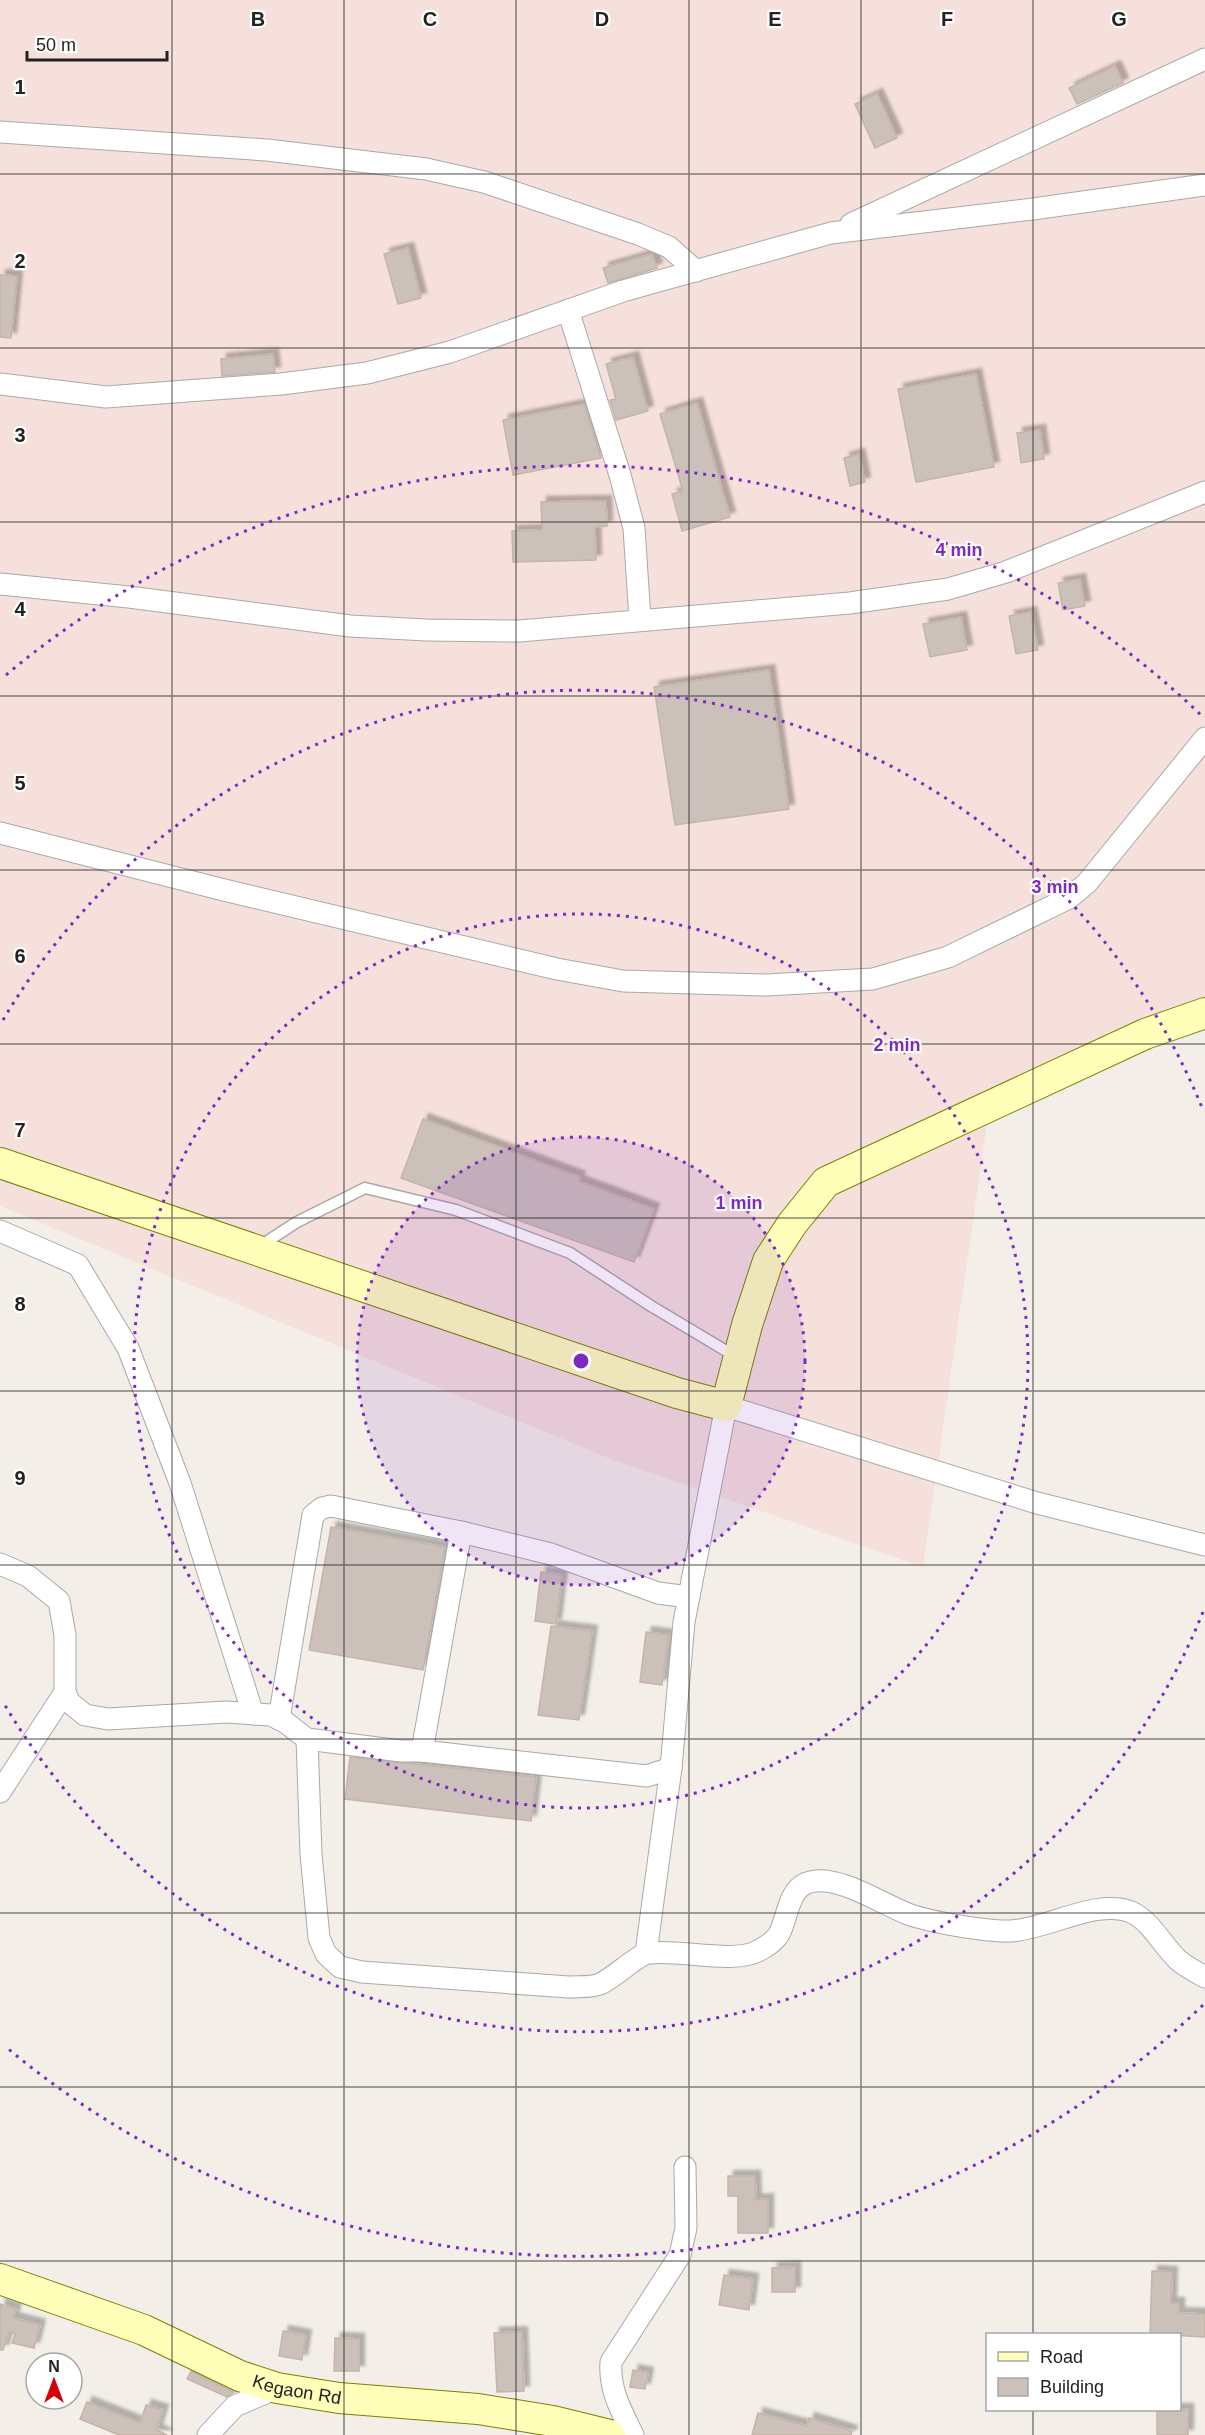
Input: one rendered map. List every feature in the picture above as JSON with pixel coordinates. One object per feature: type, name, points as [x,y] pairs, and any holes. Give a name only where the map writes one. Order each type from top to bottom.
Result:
[{"type":"street","points":[[831,233],[1205,59]]},
{"type":"street","points":[[0,132],[267,150],[426,169],[484,182],[638,234],[669,247],[696,271]]},
{"type":"street","points":[[0,384],[106,397],[281,384],[367,373],[450,352],[623,291],[831,233],[1033,209],[1205,185]]},
{"type":"street","points":[[568,310],[620,475],[634,528],[640,619]]},
{"type":"street","points":[[0,584],[350,626],[519,631],[849,603],[948,589],[1006,572],[1205,492]]},
{"type":"street","points":[[0,833],[224,890],[534,964],[623,981],[767,985],[873,979],[948,957],[1069,898],[1087,883],[1205,738]]},
{"type":"street","points":[[646,1953],[671,1768],[684,1622],[726,1406],[738,1358],[768,1261],[792,1224],[826,1182],[1145,1034],[1205,1013]]},
{"type":"street","points":[[0,1163],[677,1393],[726,1406],[1037,1503],[1205,1545]]},
{"type":"street","points":[[0,1231],[78,1265],[128,1348],[180,1483],[253,1714]]},
{"type":"street","points":[[279,1719],[313,1515],[322,1508],[331,1506],[461,1532],[551,1554],[658,1593],[689,1597]]},
{"type":"street","points":[[422,1751],[461,1532]]},
{"type":"street","points":[[0,1564],[28,1576],[59,1601],[65,1635],[65,1692],[69,1702],[85,1716],[108,1719],[215,1713],[253,1714],[279,1719],[307,1739],[647,1776],[671,1768]]},
{"type":"street","points":[[0,1792],[65,1692]]},
{"type":"street","points":[[307,1739],[311,1854],[320,1938],[326,1954],[340,1967],[362,1972],[568,1987],[597,1985],[614,1977],[646,1953],[737,1956],[756,1953],[778,1936],[792,1895],[808,1882],[823,1881],[848,1888],[909,1914],[958,1925],[1011,1931],[1057,1922],[1085,1911],[1111,1908],[1131,1912],[1147,1925],[1179,1960],[1205,1977]]},
{"type":"street","points":[[633,2435],[610,2380],[611,2362],[680,2255],[686,2228],[685,2167]]},
{"type":"street","name":"Kegaon Rd","points":[[0,2279],[144,2330],[240,2376],[277,2388],[339,2398],[478,2409],[552,2421],[610,2435]]},
{"type":"street","points":[[208,2435],[236,2406],[277,2388]]},
{"type":"lane","points":[[255,1249],[297,1222],[364,1188],[456,1210],[570,1253],[651,1306],[738,1358]]},
{"type":"shaded area","points":[[0,0],[1205,0],[1205,1000],[992,1089],[923,1567],[613,1460],[0,1206]]},
{"type":"building","points":[[1115,66],[1123,83],[1077,104],[1069,88]]},
{"type":"building","points":[[877,94],[897,138],[875,148],[855,104]]},
{"type":"building","points":[[408,248],[421,298],[398,304],[384,254]]},
{"type":"building","points":[[652,254],[657,268],[608,283],[603,268]]},
{"type":"building","points":[[0,275],[17,276],[11,338],[0,337]]},
{"type":"building","points":[[273,354],[275,372],[222,376],[221,359]]},
{"type":"building","points":[[633,357],[648,411],[616,420],[610,400],[616,399],[606,364]]},
{"type":"building","points":[[976,374],[994,467],[916,482],[898,389]]},
{"type":"building","points":[[697,403],[730,517],[682,531],[672,494],[683,491],[660,414]]},
{"type":"building","points":[[584,404],[601,458],[513,475],[503,420]]},
{"type":"building","points":[[1040,430],[1044,459],[1021,463],[1017,433]]},
{"type":"building","points":[[859,454],[865,482],[850,486],[844,458]]},
{"type":"building","points":[[606,501],[607,526],[595,527],[596,560],[513,562],[512,531],[542,530],[541,502]]},
{"type":"building","points":[[1080,579],[1085,606],[1063,610],[1058,583]]},
{"type":"building","points":[[1031,612],[1038,650],[1016,654],[1009,616]]},
{"type":"building","points":[[961,617],[967,650],[930,657],[923,624]]},
{"type":"building","points":[[769,670],[789,809],[675,825],[654,687]]},
{"type":"building","points":[[423,1119],[580,1177],[578,1181],[654,1209],[634,1262],[401,1178]]},
{"type":"building","points":[[331,1527],[445,1547],[423,1670],[309,1650]]},
{"type":"building","points":[[541,1572],[562,1575],[556,1624],[535,1621]]},
{"type":"building","points":[[551,1626],[592,1631],[579,1720],[538,1715]]},
{"type":"building","points":[[646,1632],[669,1635],[662,1685],[640,1682]]},
{"type":"building","points":[[350,1757],[536,1777],[531,1821],[345,1799]]},
{"type":"building","points":[[728,2176],[755,2176],[756,2200],[768,2199],[768,2233],[738,2233],[738,2196],[728,2196]]},
{"type":"building","points":[[795,2267],[795,2292],[772,2292],[772,2268]]},
{"type":"building","points":[[1152,2271],[1172,2272],[1171,2303],[1179,2303],[1179,2313],[1205,2314],[1205,2337],[1181,2336],[1181,2333],[1150,2333]]},
{"type":"building","points":[[724,2275],[753,2279],[749,2310],[719,2305]]},
{"type":"building","points":[[0,2304],[16,2309],[13,2318],[40,2325],[34,2348],[12,2343],[15,2334],[9,2332],[3,2350],[0,2350]]},
{"type":"building","points":[[283,2331],[306,2335],[302,2360],[279,2356]]},
{"type":"building","points":[[522,2332],[524,2391],[497,2392],[494,2333]]},
{"type":"building","points":[[335,2338],[359,2339],[359,2371],[334,2371]]},
{"type":"building","points":[[633,2370],[648,2373],[645,2389],[630,2387]]},
{"type":"building","points":[[191,2371],[234,2392],[227,2397],[187,2379]]},
{"type":"building","points":[[87,2402],[140,2423],[146,2405],[163,2410],[157,2430],[167,2435],[119,2435],[80,2419]]},
{"type":"building","points":[[1188,2409],[1188,2435],[1157,2435],[1157,2411]]},
{"type":"building","points":[[758,2413],[807,2426],[809,2418],[852,2431],[851,2435],[752,2435]]}]
